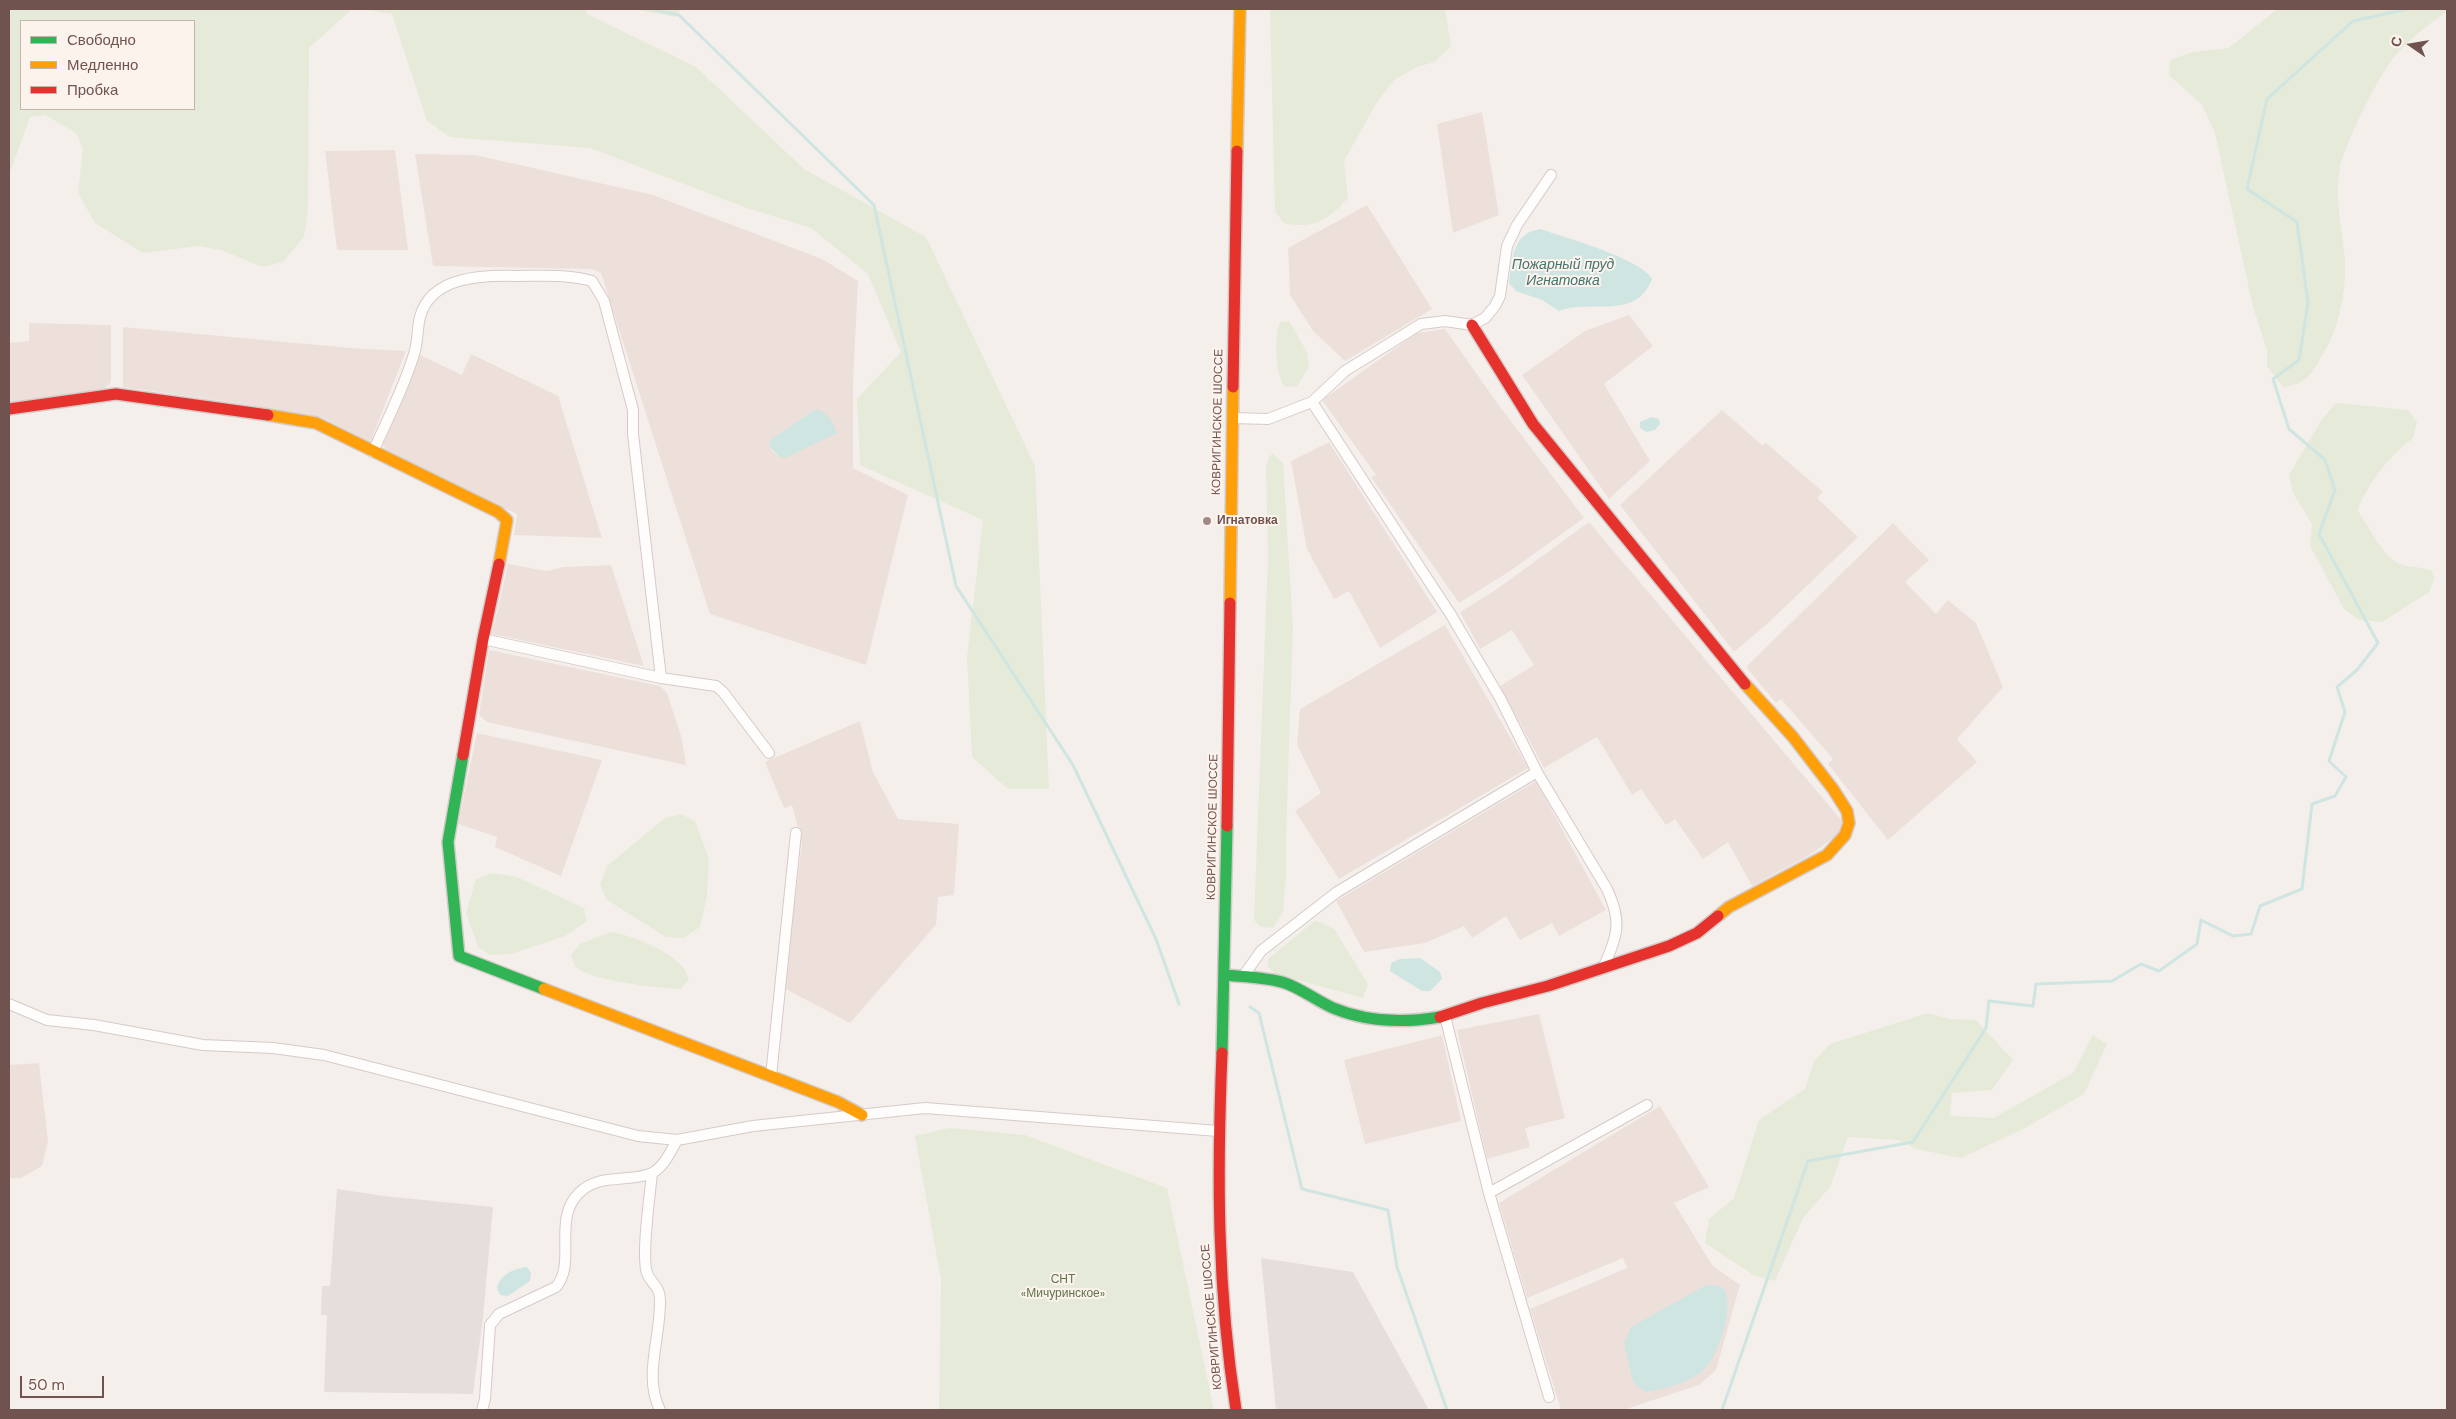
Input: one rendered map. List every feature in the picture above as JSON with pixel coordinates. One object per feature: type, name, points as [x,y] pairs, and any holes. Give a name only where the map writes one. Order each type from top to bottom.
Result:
[{"type":"street","name":"КОВРИГИНСКОЕ ШОССЕ","points":[[1236,1410],[1220,1268],[1218,1131],[1226,926],[1232,418],[1240,9]]},
{"type":"street","points":[[1232,418],[1268,419],[1312,402],[1345,371],[1421,324],[1445,320],[1472,325],[1485,318],[1495,306],[1502,283],[1502,269],[1507,246],[1517,225],[1551,175]]},
{"type":"street","points":[[373,452],[415,354],[423,308],[430,298],[444,286],[463,279],[511,276],[580,277],[592,281],[604,302],[633,410],[633,434],[661,678]]},
{"type":"street","points":[[1224,975],[1244,975],[1288,984],[1333,1008],[1358,1016],[1379,1019],[1415,1020],[1445,1016],[1482,1003],[1548,986],[1669,946],[1697,933],[1728,907],[1827,854],[1846,835],[1849,823],[1848,811],[1794,737],[1725,662],[1533,424],[1472,325]]},
{"type":"street","points":[[9,409],[116,394],[234,409],[316,423],[498,512],[507,520],[507,528],[483,640],[448,842],[459,956],[838,1102],[862,1115]]},
{"type":"street","points":[[1312,402],[1452,615],[1500,698],[1537,772],[1607,889],[1616,910],[1618,926],[1604,966]]},
{"type":"street","points":[[483,640],[661,678],[716,686],[723,692],[769,753]]},
{"type":"street","points":[[1244,975],[1261,951],[1337,892],[1537,772]]},
{"type":"street","points":[[771,1076],[782,953],[796,833]]},
{"type":"street","points":[[9,1004],[47,1020],[94,1025],[203,1045],[272,1048],[324,1055],[638,1136],[677,1140],[753,1126],[925,1108],[1218,1131]]},
{"type":"street","points":[[1445,1016],[1488,1194],[1549,1397]]},
{"type":"street","points":[[1488,1194],[1647,1105]]},
{"type":"street","points":[[482,1410],[485,1399],[490,1325],[499,1314],[556,1287],[560,1283],[563,1273],[566,1214],[579,1192],[594,1183],[652,1173],[668,1158],[677,1140]]},
{"type":"street","points":[[652,1173],[646,1245],[648,1273],[657,1286],[660,1300],[652,1380],[654,1399],[660,1410]]},
{"type":"shaded area","points":[[1482,112],[1499,215],[1453,233],[1437,124]]},
{"type":"shaded area","points":[[395,150],[408,250],[337,250],[325,151]]},
{"type":"shaded area","points":[[415,154],[475,155],[653,195],[822,259],[858,281],[853,383],[853,468],[908,495],[866,665],[710,614],[601,273],[591,269],[433,266]],"holes":[[[816,409],[779,457],[769,446],[770,440]]]},
{"type":"shaded area","points":[[1367,205],[1432,309],[1345,361],[1313,331],[1290,295],[1288,248]]},
{"type":"shaded area","points":[[1629,315],[1653,346],[1604,384],[1650,461],[1609,499],[1522,375],[1585,331]]},
{"type":"shaded area","points":[[29,323],[111,325],[111,382],[101,392],[9,403],[9,343],[29,341]]},
{"type":"shaded area","points":[[123,327],[351,348],[406,351],[370,443],[323,418],[243,404],[123,387]]},
{"type":"shaded area","points":[[1445,329],[1498,404],[1584,518],[1510,571],[1459,603],[1371,477],[1376,475],[1322,400],[1417,333]]},
{"type":"shaded area","points":[[471,354],[558,396],[602,538],[514,535],[517,514],[386,452],[383,444],[420,355],[462,375]]},
{"type":"shaded area","points":[[1722,410],[1762,445],[1766,443],[1823,492],[1817,498],[1858,537],[1766,625],[1734,652],[1620,505]]},
{"type":"shaded area","points":[[1329,442],[1437,612],[1380,648],[1349,591],[1334,599],[1307,549],[1291,461]]},
{"type":"shaded area","points":[[1589,522],[1843,822],[1837,835],[1813,853],[1752,886],[1728,842],[1703,859],[1675,819],[1666,825],[1641,789],[1632,795],[1597,737],[1544,768],[1500,686],[1534,665],[1512,630],[1480,649],[1460,612],[1497,589]]},
{"type":"shaded area","points":[[1893,523],[1929,560],[1905,582],[1936,614],[1948,600],[1976,623],[2003,687],[1957,739],[1977,762],[1888,840],[1828,764],[1833,759],[1781,699],[1776,703],[1746,667]]},
{"type":"shaded area","points":[[508,564],[547,571],[563,567],[611,565],[644,666],[492,634]]},
{"type":"shaded area","points":[[1445,625],[1528,768],[1339,879],[1295,811],[1321,793],[1297,745],[1300,709]]},
{"type":"shaded area","points":[[489,650],[660,686],[667,693],[682,739],[686,765],[487,722],[479,715]]},
{"type":"shaded area","points":[[860,721],[873,772],[898,819],[959,824],[954,895],[938,897],[936,925],[850,1023],[784,988],[802,843],[792,805],[784,808],[765,762]]},
{"type":"shaded area","points":[[477,733],[602,760],[561,876],[495,847],[497,837],[458,824]]},
{"type":"shaded area","points":[[1536,781],[1606,910],[1559,936],[1552,923],[1520,940],[1506,916],[1472,938],[1464,926],[1425,943],[1364,952],[1336,901]]},
{"type":"shaded area","points":[[1539,1014],[1565,1118],[1525,1128],[1530,1147],[1487,1159],[1457,1030]]},
{"type":"shaded area","points":[[1442,1035],[1461,1121],[1365,1144],[1344,1060]]},
{"type":"shaded area","points":[[39,1063],[48,1141],[42,1166],[21,1178],[9,1178],[9,1065]]},
{"type":"shaded area","points":[[1660,1106],[1709,1187],[1674,1203],[1712,1265],[1740,1285],[1716,1370],[1699,1385],[1623,1410],[1561,1410],[1530,1309],[1627,1268],[1623,1258],[1527,1298],[1499,1203]]},
{"type":"shaded area","points":[[337,1189],[384,1196],[493,1207],[483,1317],[473,1394],[324,1392],[327,1315],[321,1315],[322,1286],[330,1286]]},
{"type":"shaded area","points":[[1261,1258],[1353,1272],[1429,1410],[1276,1410]]},
{"type":"green space","points":[[9,9],[352,9],[309,48],[308,210],[304,237],[283,262],[263,267],[221,250],[199,246],[143,253],[95,223],[78,193],[83,149],[76,133],[45,115],[30,117],[9,175]]},
{"type":"green space","points":[[361,9],[586,9],[587,14],[696,67],[804,169],[926,237],[1035,466],[1049,789],[1008,789],[972,757],[967,657],[983,520],[860,465],[857,399],[901,352],[868,274],[811,228],[747,208],[590,148],[450,137],[427,121],[392,14]]},
{"type":"green space","points":[[633,9],[681,9],[676,17]]},
{"type":"green space","points":[[1270,9],[1445,9],[1451,46],[1435,62],[1417,67],[1394,80],[1377,102],[1344,161],[1348,198],[1334,212],[1312,224],[1295,225],[1284,223],[1275,212]]},
{"type":"green space","points":[[2277,9],[2447,9],[2447,12],[2420,32],[2388,65],[2348,143],[2338,180],[2338,204],[2345,262],[2343,299],[2340,311],[2328,345],[2307,378],[2297,384],[2283,387],[2267,366],[2267,350],[2253,307],[2215,133],[2202,105],[2169,75],[2170,60],[2193,52],[2229,48]]},
{"type":"green space","points":[[1289,321],[1307,352],[1309,367],[1297,386],[1285,387],[1277,365],[1277,336],[1280,322]]},
{"type":"green space","points":[[2336,403],[2408,410],[2417,422],[2413,438],[2380,470],[2357,510],[2386,554],[2402,565],[2432,571],[2434,579],[2429,592],[2382,622],[2359,620],[2344,609],[2310,546],[2312,524],[2293,493],[2289,475],[2322,419]]},
{"type":"green space","points":[[1273,454],[1283,463],[1293,628],[1286,877],[1283,912],[1273,928],[1261,927],[1254,920],[1268,557],[1266,468],[1269,456]]},
{"type":"green space","points":[[681,814],[695,821],[709,859],[707,896],[700,927],[684,938],[666,937],[607,900],[600,885],[607,866],[665,818]]},
{"type":"green space","points":[[492,873],[517,877],[584,908],[587,921],[565,936],[511,954],[490,955],[478,947],[466,913],[476,879]]},
{"type":"green space","points":[[1315,921],[1334,929],[1368,984],[1363,998],[1276,974],[1267,966],[1269,958]]},
{"type":"green space","points":[[610,932],[638,939],[658,948],[682,966],[689,979],[681,989],[657,987],[609,980],[594,976],[575,966],[571,955],[580,944]]},
{"type":"green space","points":[[1928,1013],[1950,1019],[1976,1020],[2013,1060],[1992,1090],[1952,1093],[1950,1116],[1994,1118],[2073,1073],[2093,1035],[2107,1044],[2084,1094],[2025,1128],[1961,1158],[1916,1149],[1899,1140],[1848,1137],[1830,1187],[1803,1218],[1775,1281],[1755,1276],[1705,1243],[1709,1219],[1734,1198],[1759,1120],[1805,1089],[1814,1061],[1830,1044]]},
{"type":"green space","name":"СНТ «Мичуринское»","points":[[949,1128],[1025,1135],[1167,1188],[1214,1410],[939,1410],[941,1279],[915,1136]]},
{"type":"water","name":"Пожарный пруд Игнатовка","points":[[1540,229],[1618,256],[1645,271],[1652,279],[1644,292],[1635,300],[1624,305],[1571,308],[1559,311],[1542,300],[1516,291],[1509,283],[1513,257],[1519,242],[1524,236]]},
{"type":"water","points":[[816,409],[830,418],[837,433],[785,458],[779,457],[769,446],[770,440]]},
{"type":"water","points":[[1652,417],[1659,419],[1660,424],[1655,430],[1646,432],[1640,428],[1640,422]]},
{"type":"water","points":[[1420,958],[1440,972],[1442,979],[1430,991],[1422,991],[1390,971],[1391,963],[1400,959]]},
{"type":"water","points":[[527,1267],[531,1273],[530,1281],[508,1296],[500,1295],[497,1288],[501,1279],[517,1269]]},
{"type":"water","points":[[1706,1285],[1720,1287],[1724,1290],[1728,1305],[1727,1316],[1714,1356],[1697,1375],[1672,1386],[1645,1392],[1633,1382],[1624,1343],[1631,1327]]},
{"type":"waterway","points":[[651,9],[679,15],[874,205],[956,586],[1073,765],[1156,939],[1179,1004]]},
{"type":"waterway","points":[[1722,1410],[1808,1161],[1913,1142],[1986,1028],[1989,1001],[2033,1006],[2036,984],[2112,981],[2141,964],[2159,971],[2197,944],[2201,920],[2233,936],[2251,934],[2260,906],[2302,889],[2312,804],[2335,796],[2346,777],[2329,761],[2345,712],[2337,687],[2357,670],[2378,643],[2319,534],[2335,490],[2325,460],[2289,429],[2273,379],[2299,360],[2308,303],[2297,222],[2247,189],[2267,99],[2353,21],[2407,9]]},
{"type":"waterway","points":[[1250,1007],[1259,1013],[1302,1189],[1388,1210],[1397,1267],[1447,1410]]},
{"type":"traffic: fast","points":[[463,755],[448,842],[459,956],[544,989]]},
{"type":"traffic: fast","points":[[1222,1053],[1227,826]]},
{"type":"traffic: fast","points":[[1224,975],[1263,978],[1285,983],[1333,1008],[1373,1019],[1413,1020],[1440,1017]]},
{"type":"traffic: slow","points":[[1237,151],[1240,9]]},
{"type":"traffic: slow","points":[[1230,603],[1233,387]]},
{"type":"traffic: slow","points":[[268,415],[316,423],[498,512],[507,520],[499,564]]},
{"type":"traffic: slow","points":[[1718,916],[1729,907],[1827,855],[1845,835],[1849,823],[1847,811],[1833,789],[1793,737],[1745,684]]},
{"type":"traffic: slow","points":[[544,989],[838,1102],[862,1115]]},
{"type":"traffic: jam","points":[[1233,387],[1237,151]]},
{"type":"traffic: jam","points":[[1472,325],[1533,424],[1745,684]]},
{"type":"traffic: jam","points":[[9,409],[116,394],[268,415]]},
{"type":"traffic: jam","points":[[463,755],[483,639],[499,564]]},
{"type":"traffic: jam","points":[[1227,826],[1230,603]]},
{"type":"traffic: jam","points":[[1440,1017],[1482,1003],[1548,986],[1669,946],[1697,933],[1718,916]]},
{"type":"traffic: jam","points":[[1222,1053],[1219,1144],[1220,1232],[1225,1320],[1236,1410]]},
{"type":"place","name":"Игнатовка","points":[[1207,521]]}]
